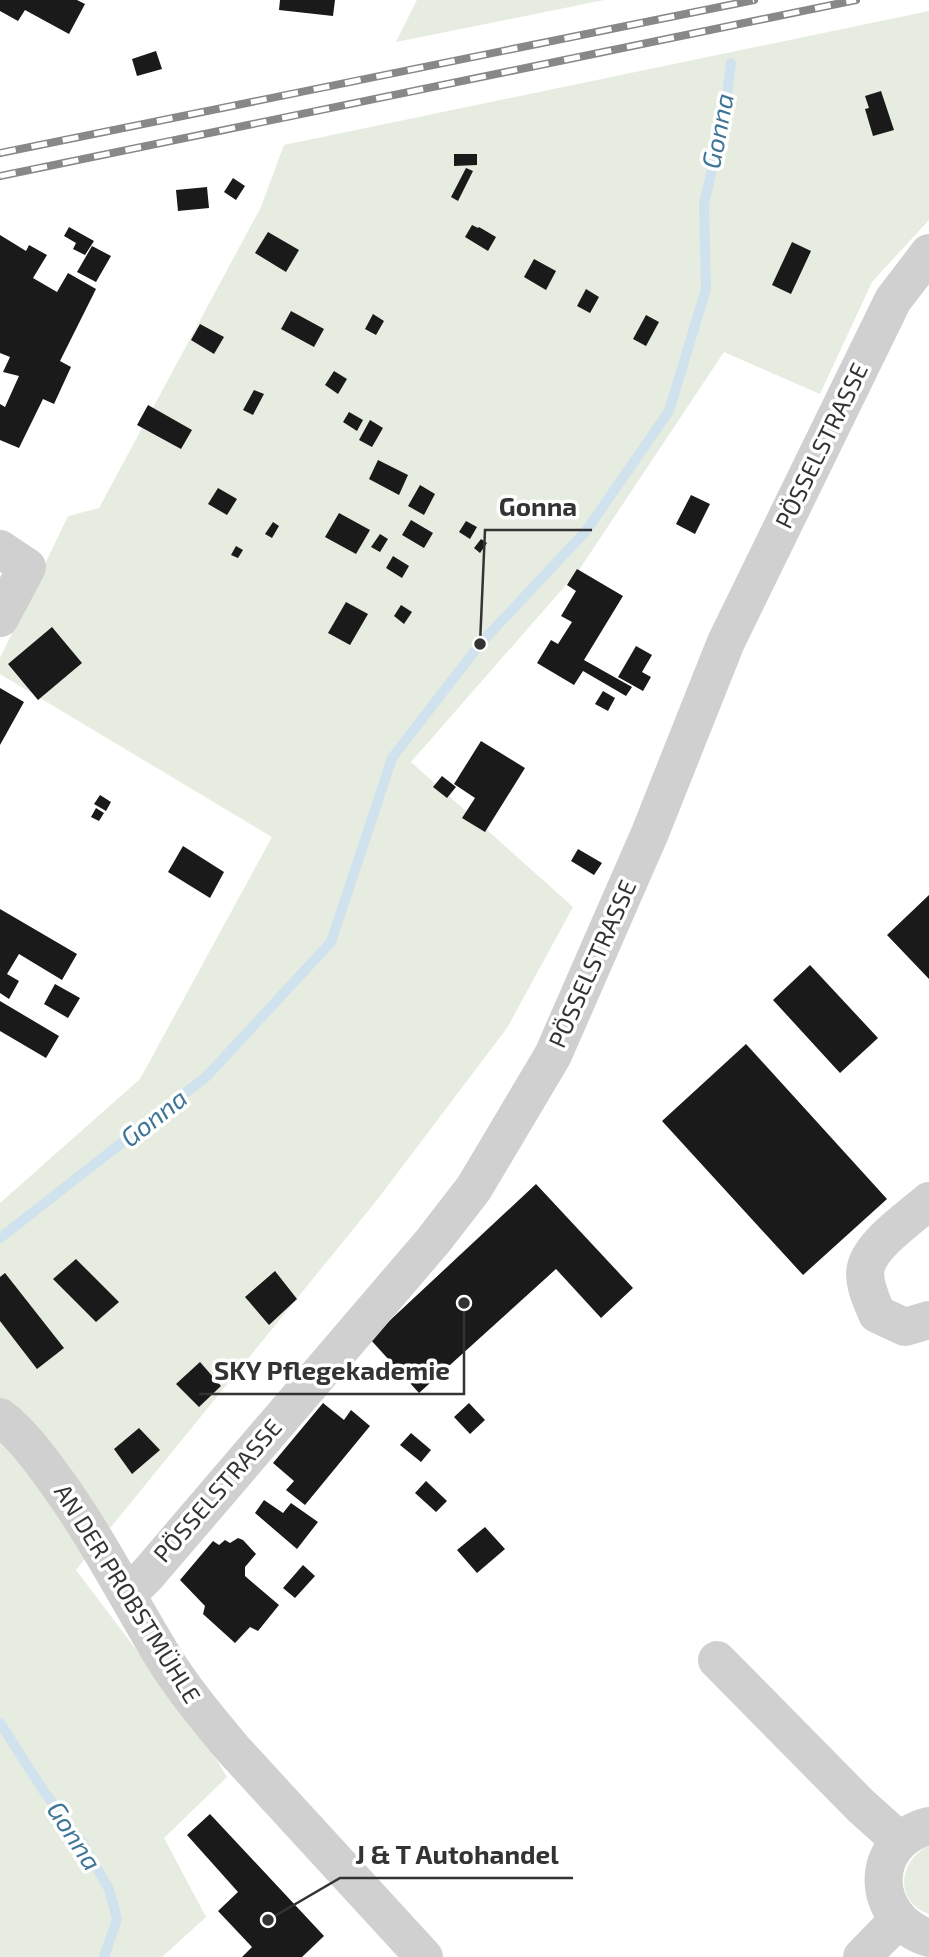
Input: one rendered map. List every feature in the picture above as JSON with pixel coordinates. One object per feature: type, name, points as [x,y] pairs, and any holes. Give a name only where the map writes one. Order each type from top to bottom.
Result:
[{"type":"street","name":"PÖSSELSTRASSE","points":[[128,1594],[433,1241],[481,1177],[553,1055],[650,833],[732,630],[893,300],[929,253]]},
{"type":"street","points":[[0,618],[13,558]]},
{"type":"street","points":[[929,1201],[875,1251],[865,1268],[869,1295],[877,1314],[905,1326],[929,1320]]},
{"type":"street","name":"AN DER PROBSTMÜHLE","points":[[0,1417],[12,1426],[61,1488],[99,1544],[163,1657],[233,1749],[424,1957]]},
{"type":"street","points":[[717,1660],[861,1806],[915,1834],[887,1862],[883,1886],[891,1910],[914,1929],[862,1957]]},
{"type":"shaded area","points":[[417,0],[604,0],[396,42]]},
{"type":"shaded area","points":[[929,11],[929,220],[872,282],[820,394],[724,352],[579,570],[411,762],[573,907],[507,1028],[377,1200],[76,1570],[203,1738],[227,1777],[164,1838],[206,1917],[162,1957],[0,1957],[0,1203],[140,1079],[272,837],[0,674],[0,658],[68,516],[99,508],[261,207],[284,145]]},
{"type":"shaded area","points":[[929,1846],[929,1914],[910,1900],[904,1881],[911,1861]]},
{"type":"building","points":[[0,0],[77,0],[85,4],[69,34],[25,10],[18,21],[0,11]]},
{"type":"building","points":[[280,0],[335,0],[333,16],[279,10]]},
{"type":"building","points":[[156,51],[162,69],[137,76],[132,59]]},
{"type":"building","points":[[881,91],[894,130],[873,136],[865,109],[869,108],[865,96]]},
{"type":"building","points":[[454,154],[477,154],[477,165],[454,166]]},
{"type":"building","points":[[466,168],[473,171],[458,201],[451,197]]},
{"type":"building","points":[[233,178],[245,186],[236,200],[224,192]]},
{"type":"building","points":[[207,187],[209,208],[178,211],[176,190]]},
{"type":"building","points":[[472,225],[496,237],[488,251],[465,237]]},
{"type":"building","points":[[69,227],[94,241],[85,255],[73,249],[76,243],[64,236]]},
{"type":"building","points":[[268,232],[299,250],[286,272],[255,253]]},
{"type":"building","points":[[0,235],[26,251],[29,245],[47,255],[33,278],[57,292],[68,273],[96,289],[60,361],[71,367],[54,404],[43,399],[19,448],[0,440],[0,404],[5,407],[19,376],[3,372],[10,357],[0,353]]},
{"type":"building","points":[[792,242],[811,251],[791,294],[772,285]]},
{"type":"building","points":[[92,246],[111,256],[96,282],[77,272]]},
{"type":"building","points":[[534,259],[556,271],[546,290],[524,277]]},
{"type":"building","points":[[586,289],[599,297],[590,313],[577,306]]},
{"type":"building","points":[[291,311],[324,329],[314,347],[281,329]]},
{"type":"building","points":[[373,314],[384,321],[376,335],[365,329]]},
{"type":"building","points":[[646,315],[659,322],[646,346],[633,339]]},
{"type":"building","points":[[200,324],[224,337],[214,354],[191,340]]},
{"type":"building","points":[[334,371],[347,379],[338,394],[325,385]]},
{"type":"building","points":[[254,390],[264,394],[253,415],[243,410]]},
{"type":"building","points":[[148,405],[192,430],[181,449],[137,425]]},
{"type":"building","points":[[349,412],[363,420],[357,431],[343,422]]},
{"type":"building","points":[[370,420],[383,428],[372,447],[359,440]]},
{"type":"building","points":[[378,460],[408,475],[399,495],[369,479]]},
{"type":"building","points":[[420,485],[435,494],[424,515],[408,506]]},
{"type":"building","points":[[218,488],[237,499],[227,515],[208,504]]},
{"type":"building","points":[[691,495],[710,504],[695,534],[676,524]]},
{"type":"building","points":[[339,513],[370,530],[356,554],[325,537]]},
{"type":"building","points":[[411,520],[433,533],[424,548],[402,535]]},
{"type":"building","points":[[466,521],[477,527],[470,539],[459,532]]},
{"type":"building","points":[[273,522],[279,526],[272,538],[265,534]]},
{"type":"building","points":[[380,534],[388,539],[380,552],[371,547]]},
{"type":"building","points":[[481,539],[487,543],[480,553],[474,548]]},
{"type":"building","points":[[236,546],[243,550],[238,558],[231,555]]},
{"type":"building","points":[[393,556],[409,566],[402,578],[386,568]]},
{"type":"building","points":[[577,569],[623,596],[584,660],[632,687],[626,696],[583,671],[574,685],[537,663],[551,640],[558,644],[572,622],[561,616],[576,591],[567,585]]},
{"type":"building","points":[[346,602],[368,614],[350,645],[328,633]]},
{"type":"building","points":[[401,605],[412,612],[404,624],[394,616]]},
{"type":"building","points":[[52,627],[82,663],[38,700],[8,664]]},
{"type":"building","points":[[636,646],[652,655],[642,672],[651,677],[643,691],[618,677]]},
{"type":"building","points":[[0,688],[24,702],[0,745]]},
{"type":"building","points":[[603,691],[615,698],[608,711],[595,704]]},
{"type":"building","points":[[481,741],[525,768],[485,832],[462,818],[475,798],[454,784]]},
{"type":"building","points":[[442,776],[456,787],[447,798],[433,787]]},
{"type":"building","points":[[100,795],[111,802],[106,811],[94,804]]},
{"type":"building","points":[[96,808],[104,813],[99,821],[91,817]]},
{"type":"building","points":[[183,846],[224,872],[210,898],[168,872]]},
{"type":"building","points":[[578,849],[602,863],[594,875],[571,861]]},
{"type":"building","points":[[929,895],[929,979],[887,935]]},
{"type":"building","points":[[0,909],[77,954],[62,980],[19,954],[7,974],[19,981],[9,999],[0,993]]},
{"type":"building","points":[[810,965],[878,1038],[840,1073],[773,1000]]},
{"type":"building","points":[[55,984],[80,998],[68,1018],[44,1004]]},
{"type":"building","points":[[0,1001],[59,1036],[46,1058],[0,1031]]},
{"type":"building","points":[[746,1044],[887,1199],[803,1275],[662,1121]]},
{"type":"building","points":[[536,1184],[633,1288],[601,1318],[556,1269],[419,1393],[370,1339]]},
{"type":"building","points":[[76,1259],[119,1302],[96,1322],[53,1279]]},
{"type":"building","points":[[275,1271],[297,1299],[269,1325],[245,1297]]},
{"type":"building","points":[[5,1273],[64,1348],[37,1369],[0,1321],[0,1277]]},
{"type":"building","points":[[200,1362],[221,1386],[199,1407],[176,1384]]},
{"type":"building","points":[[323,1403],[344,1420],[351,1410],[370,1426],[305,1505],[286,1490],[294,1481],[273,1463]]},
{"type":"building","points":[[469,1403],[485,1420],[470,1434],[454,1417]]},
{"type":"building","points":[[139,1428],[160,1450],[132,1474],[114,1449]]},
{"type":"building","points":[[411,1433],[431,1450],[421,1462],[400,1445]]},
{"type":"building","points":[[426,1481],[447,1501],[436,1512],[415,1493]]},
{"type":"building","points":[[264,1500],[283,1513],[291,1503],[318,1522],[297,1549],[255,1513]]},
{"type":"building","points":[[485,1527],[505,1549],[477,1573],[457,1550]]},
{"type":"building","points":[[238,1538],[256,1554],[245,1567],[245,1576],[279,1605],[258,1631],[250,1627],[235,1643],[203,1614],[205,1606],[180,1580],[213,1541],[219,1545],[225,1540],[230,1543]]},
{"type":"building","points":[[303,1565],[315,1576],[295,1598],[283,1588]]},
{"type":"building","points":[[210,1814],[324,1936],[302,1957],[242,1957],[252,1947],[218,1911],[238,1892],[187,1835]]},
{"type":"waterway","name":"Gonna","points":[[0,1238],[207,1076],[331,942],[392,758],[480,644],[586,531],[669,411],[706,289],[704,204],[724,118],[731,63]]},
{"type":"waterway","name":"Gonna","points":[[0,1723],[43,1790],[83,1844],[109,1889],[117,1919],[104,1957]]},
{"type":"railway","points":[[0,153],[754,0]]},
{"type":"railway","points":[[0,176],[856,0]]},
{"type":"place","name":"Gonna","points":[[480,644]]},
{"type":"place","name":"SKY Pflegekademie","points":[[464,1303]]},
{"type":"place","name":"J & T Autohandel","points":[[268,1920]]}]
